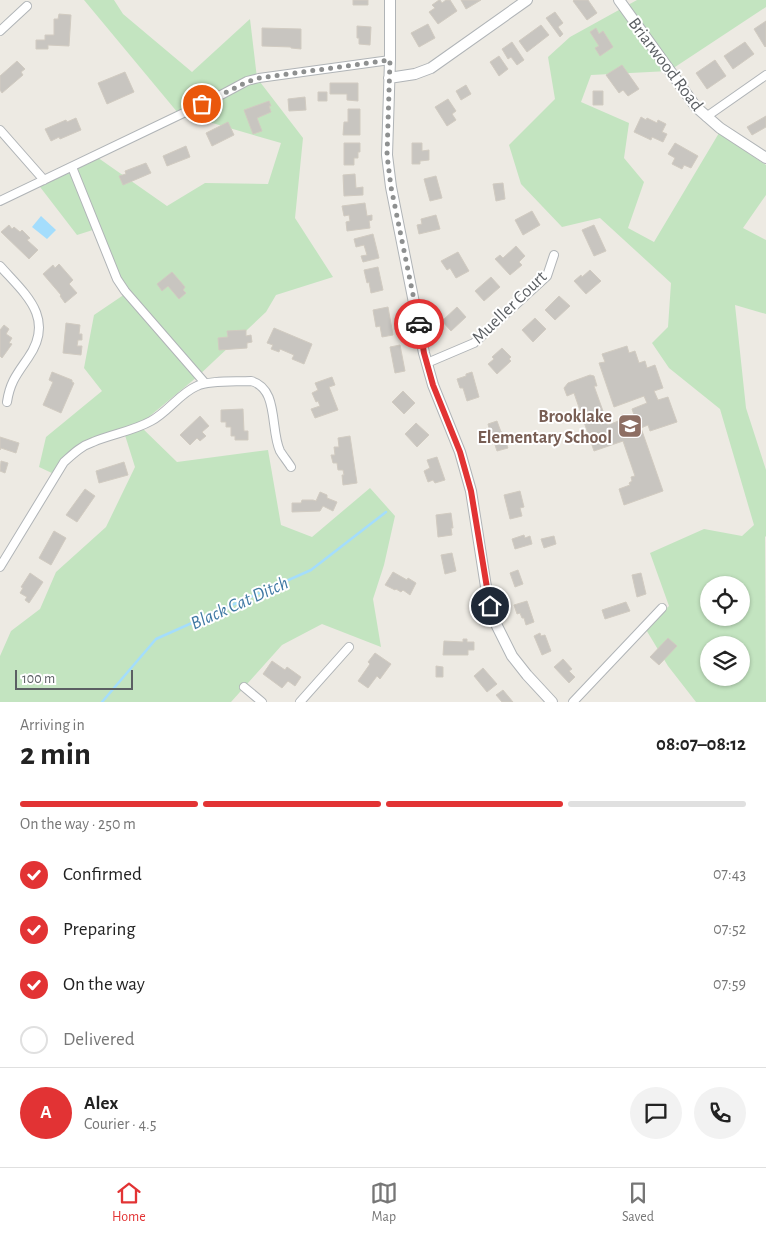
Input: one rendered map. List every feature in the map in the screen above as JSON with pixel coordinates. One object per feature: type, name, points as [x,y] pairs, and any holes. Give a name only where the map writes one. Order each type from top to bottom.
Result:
[{"type":"street","points":[[390,0],[388,167],[427,363],[438,398],[465,468],[471,491],[487,596],[493,616],[512,656],[552,702]]},
{"type":"street","points":[[390,78],[415,74],[431,68],[527,0]]},
{"type":"street","name":"Briarwood Road","points":[[619,0],[691,100],[706,117],[732,137],[766,158]]},
{"type":"street","points":[[0,31],[27,6]]},
{"type":"street","points":[[0,201],[247,82],[259,78],[390,60]]},
{"type":"street","points":[[706,117],[766,76]]},
{"type":"street","points":[[0,130],[44,180]]},
{"type":"street","points":[[72,167],[117,279],[125,291],[205,383]]},
{"type":"street","name":"Mueller Court","points":[[427,363],[474,343],[547,276],[554,255]]},
{"type":"street","points":[[0,266],[31,301],[38,317],[39,328],[36,345],[12,382],[7,402]]},
{"type":"street","points":[[0,567],[64,462],[72,454],[92,442],[152,421],[197,385],[251,381],[262,386],[268,395],[280,450],[292,467]]},
{"type":"street","points":[[573,702],[662,608]]},
{"type":"street","points":[[300,702],[349,647]]},
{"type":"street","points":[[244,687],[262,702]]},
{"type":"green space","points":[[84,0],[114,0],[123,14],[192,72],[250,19],[257,78],[303,138],[295,218],[333,277],[276,295],[266,312],[197,377],[139,425],[177,462],[268,450],[281,525],[312,537],[370,488],[395,516],[384,565],[373,599],[381,647],[322,624],[282,645],[231,702],[0,702],[0,656],[11,631],[40,609],[56,572],[106,527],[135,467],[124,432],[77,449],[54,474],[39,467],[46,437],[102,391],[84,368],[94,315],[125,294],[96,229],[77,235],[37,183],[94,155],[167,206],[205,183],[268,184],[281,143],[178,113]]},
{"type":"green space","points":[[637,0],[766,0],[766,7],[669,71],[591,75],[581,102],[629,123],[624,158],[644,182],[628,228],[654,242],[719,133],[766,165],[766,195],[743,228],[766,240],[766,314],[735,305],[746,408],[766,470],[766,702],[696,702],[668,666],[645,628],[669,606],[650,553],[704,529],[742,536],[754,525],[720,409],[669,368],[652,343],[668,327],[671,283],[600,218],[562,227],[521,184],[509,145],[555,99],[548,57],[570,37]]},
{"type":"water","points":[[41,216],[56,230],[47,239],[32,227]]},
{"type":"building","points":[[353,0],[368,0],[368,5],[353,5]]},
{"type":"building","points":[[439,0],[442,3],[450,0],[457,11],[438,24],[429,12],[435,8],[432,5]]},
{"type":"building","points":[[461,0],[481,0],[466,9]]},
{"type":"building","points":[[574,0],[588,0],[597,13],[587,20]]},
{"type":"building","points":[[555,12],[563,23],[558,27],[563,34],[560,37],[546,18]]},
{"type":"building","points":[[59,14],[71,15],[69,46],[48,45],[48,49],[36,49],[36,40],[45,40],[45,35],[54,35],[54,19],[58,19]]},
{"type":"building","points":[[766,21],[766,46],[765,47],[754,29]]},
{"type":"building","points":[[428,24],[435,38],[419,47],[411,33]]},
{"type":"building","points":[[541,25],[549,35],[527,52],[519,41]]},
{"type":"building","points":[[357,26],[371,27],[370,45],[359,44]]},
{"type":"building","points":[[262,28],[301,29],[301,49],[262,46]]},
{"type":"building","points":[[596,28],[599,34],[603,31],[613,47],[600,56],[595,48],[599,46],[590,32]]},
{"type":"building","points":[[512,42],[524,60],[517,65],[511,57],[508,59],[502,49]]},
{"type":"building","points":[[745,42],[754,54],[733,69],[724,56]]},
{"type":"building","points":[[499,56],[508,69],[499,76],[490,62]]},
{"type":"building","points":[[715,60],[726,76],[707,89],[696,73]]},
{"type":"building","points":[[17,61],[25,69],[21,72],[23,75],[2,93],[0,90],[0,76]]},
{"type":"building","points":[[622,65],[639,89],[628,96],[623,90],[619,93],[606,75]]},
{"type":"building","points":[[125,72],[134,92],[107,104],[98,83]]},
{"type":"building","points":[[330,83],[358,83],[358,101],[347,100],[347,94],[330,94]]},
{"type":"building","points":[[466,85],[471,94],[461,100],[456,91]]},
{"type":"building","points":[[593,91],[603,91],[603,105],[593,105]]},
{"type":"building","points":[[318,92],[327,92],[327,101],[318,101]]},
{"type":"building","points":[[305,97],[306,110],[289,111],[288,99]]},
{"type":"building","points":[[448,99],[456,111],[452,114],[456,120],[447,126],[435,107]]},
{"type":"building","points":[[269,101],[271,112],[257,118],[262,131],[253,134],[244,110]]},
{"type":"building","points":[[348,109],[360,109],[360,135],[343,135],[344,122],[348,122]]},
{"type":"building","points":[[766,116],[766,127],[752,135],[747,127]]},
{"type":"building","points":[[641,117],[657,123],[658,120],[666,124],[662,132],[667,134],[663,142],[652,137],[651,140],[634,132]]},
{"type":"building","points":[[76,118],[81,130],[51,141],[45,129]]},
{"type":"building","points":[[228,122],[234,135],[212,146],[206,133]]},
{"type":"building","points":[[344,143],[360,143],[360,152],[358,152],[358,158],[354,158],[354,165],[344,165]]},
{"type":"building","points":[[412,143],[422,143],[422,151],[429,150],[429,160],[420,161],[420,164],[412,164]]},
{"type":"building","points":[[675,143],[698,156],[691,168],[684,165],[682,169],[672,164],[675,158],[668,154]]},
{"type":"building","points":[[186,146],[190,157],[167,166],[163,156]]},
{"type":"building","points":[[146,163],[151,173],[123,185],[119,176],[126,174],[125,171]]},
{"type":"building","points":[[355,174],[356,188],[363,187],[363,195],[344,196],[343,175]]},
{"type":"building","points":[[436,176],[442,198],[430,201],[424,179]]},
{"type":"building","points":[[503,183],[505,199],[496,201],[493,184]]},
{"type":"building","points":[[365,203],[367,216],[372,215],[372,220],[369,221],[370,228],[347,231],[346,222],[350,221],[349,215],[344,216],[342,206]]},
{"type":"building","points":[[532,211],[540,225],[523,235],[515,220]]},
{"type":"building","points":[[436,215],[440,229],[419,234],[417,225],[422,224],[421,219]]},
{"type":"building","points":[[9,225],[12,229],[14,227],[20,232],[22,230],[30,238],[27,240],[38,250],[29,259],[1,232]]},
{"type":"building","points":[[594,225],[606,251],[594,256],[582,230]]},
{"type":"building","points":[[373,234],[379,258],[363,262],[361,256],[367,255],[364,245],[356,247],[354,239]]},
{"type":"building","points":[[516,246],[525,256],[519,262],[522,265],[510,275],[495,259],[500,255],[503,258]]},
{"type":"building","points":[[458,252],[469,271],[456,278],[450,268],[447,270],[441,261]]},
{"type":"building","points":[[59,264],[73,280],[69,284],[77,293],[65,303],[61,295],[43,274],[53,265],[55,268]]},
{"type":"building","points":[[378,267],[383,290],[371,293],[364,270]]},
{"type":"building","points":[[590,270],[601,281],[586,294],[574,281]]},
{"type":"building","points":[[172,272],[185,287],[183,290],[186,293],[179,299],[168,286],[162,291],[157,284]]},
{"type":"building","points":[[491,277],[500,287],[484,301],[475,291]]},
{"type":"building","points":[[559,296],[570,306],[555,320],[545,310]]},
{"type":"building","points":[[388,307],[393,335],[382,337],[380,326],[376,327],[373,310]]},
{"type":"building","points":[[457,307],[466,317],[451,331],[442,321]]},
{"type":"building","points":[[535,318],[546,329],[533,342],[522,330]]},
{"type":"building","points":[[66,323],[80,325],[79,334],[82,334],[82,340],[78,340],[77,346],[82,346],[81,355],[63,353]]},
{"type":"building","points":[[4,325],[9,329],[6,334],[12,338],[9,343],[12,344],[2,358],[0,356],[0,330]]},
{"type":"building","points":[[274,328],[312,344],[304,364],[292,359],[294,355],[280,349],[279,352],[271,349],[273,345],[267,343]]},
{"type":"building","points":[[246,330],[246,336],[251,335],[252,342],[247,343],[247,348],[219,350],[218,338],[228,337],[227,331]]},
{"type":"building","points":[[400,345],[405,371],[395,373],[390,347]]},
{"type":"building","points":[[627,346],[629,353],[635,351],[639,363],[645,361],[647,368],[655,365],[663,388],[654,391],[658,400],[668,397],[677,422],[650,431],[648,425],[641,428],[663,491],[624,505],[619,489],[630,485],[631,477],[635,476],[623,441],[594,451],[574,393],[567,396],[564,388],[568,383],[590,375],[594,376],[597,386],[594,386],[608,425],[634,415],[632,409],[647,403],[644,396],[614,407],[599,363],[605,362],[602,354]]},
{"type":"building","points":[[502,348],[511,357],[509,359],[511,361],[497,374],[488,364],[494,359],[492,357]]},
{"type":"building","points":[[52,372],[72,380],[74,383],[61,413],[43,405],[53,382],[49,380]]},
{"type":"building","points":[[472,372],[479,397],[467,401],[463,388],[460,388],[457,379]]},
{"type":"building","points":[[332,377],[335,385],[329,387],[338,410],[315,418],[311,409],[320,406],[312,393],[318,390],[315,383]]},
{"type":"building","points":[[403,391],[415,403],[404,414],[392,402]]},
{"type":"building","points":[[243,409],[244,431],[248,431],[248,440],[235,440],[235,436],[231,436],[231,427],[226,427],[226,422],[221,422],[221,410]]},
{"type":"building","points":[[200,416],[209,426],[202,432],[206,436],[200,441],[197,438],[190,445],[180,435]]},
{"type":"building","points":[[497,421],[508,448],[497,451],[494,442],[491,443],[487,433],[490,432],[488,424]]},
{"type":"building","points":[[416,423],[429,435],[417,447],[405,434]]},
{"type":"building","points":[[350,436],[357,483],[343,485],[343,470],[338,470],[337,463],[333,463],[331,455],[335,455],[334,447],[339,447],[338,438]]},
{"type":"building","points":[[0,437],[19,443],[16,453],[1,448],[0,450]]},
{"type":"building","points":[[437,457],[445,480],[435,483],[433,480],[428,482],[424,471],[430,468],[427,460]]},
{"type":"building","points":[[1,461],[8,463],[5,473],[0,471]]},
{"type":"building","points":[[124,462],[128,475],[99,483],[96,471]]},
{"type":"building","points":[[85,489],[95,496],[77,522],[66,515]]},
{"type":"building","points":[[520,491],[524,507],[520,508],[522,516],[510,519],[504,495]]},
{"type":"building","points":[[320,492],[327,495],[327,498],[337,502],[333,511],[323,506],[320,511],[292,512],[292,503],[301,503],[302,500],[316,501]]},
{"type":"building","points":[[451,513],[452,535],[438,537],[436,515]]},
{"type":"building","points":[[54,531],[66,538],[51,565],[39,558]]},
{"type":"building","points":[[524,535],[525,538],[530,536],[532,544],[515,549],[512,539]]},
{"type":"building","points":[[554,536],[556,544],[544,548],[541,539]]},
{"type":"building","points":[[452,553],[456,571],[445,574],[441,555]]},
{"type":"building","points":[[518,570],[523,584],[515,587],[510,573]]},
{"type":"building","points":[[393,572],[416,583],[410,595],[403,590],[401,592],[385,585]]},
{"type":"building","points":[[30,573],[43,582],[29,603],[25,600],[27,597],[20,593],[23,588],[21,587]]},
{"type":"building","points":[[641,573],[646,594],[637,597],[632,575]]},
{"type":"building","points":[[527,601],[534,622],[526,625],[520,613],[517,614],[514,605]]},
{"type":"building","points":[[626,602],[630,611],[605,619],[602,610]]},
{"type":"building","points":[[540,633],[541,636],[545,635],[551,651],[542,655],[534,636]]},
{"type":"building","points":[[668,638],[677,646],[659,665],[650,657]]},
{"type":"building","points":[[463,639],[467,639],[467,642],[474,642],[474,650],[468,650],[468,655],[443,655],[444,641],[463,642]]},
{"type":"building","points":[[375,653],[391,664],[380,679],[377,676],[368,688],[358,681]]},
{"type":"building","points":[[563,659],[572,669],[569,671],[575,677],[569,683],[554,667]]},
{"type":"building","points":[[272,661],[285,670],[287,667],[301,677],[295,686],[288,681],[282,688],[263,674]]},
{"type":"building","points":[[436,666],[443,667],[443,677],[436,677]]},
{"type":"building","points":[[483,668],[497,684],[487,692],[474,676]]},
{"type":"building","points":[[503,690],[513,702],[502,702],[496,695]]},
{"type":"waterway","name":"Black Cat Ditch","points":[[102,702],[156,639],[311,570],[386,512]]},
{"type":"way so far","points":[[202,104],[259,78],[390,60],[388,167],[419,324]]},
{"type":"place","name":"Brooklake Elementary School","points":[[630,426]]},
{"type":"route","points":[[419,324],[424,353],[433,385],[460,452],[471,491],[490,606]]}]
